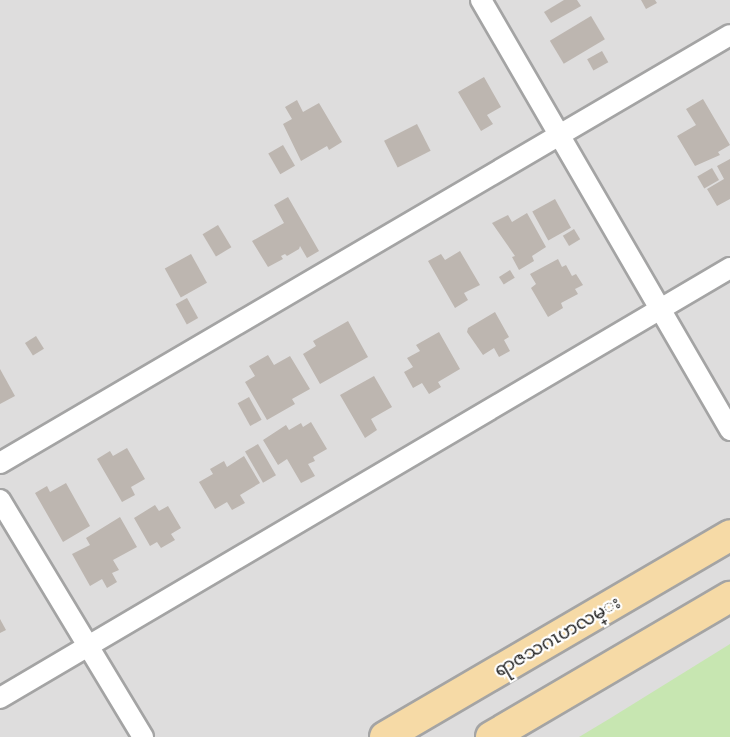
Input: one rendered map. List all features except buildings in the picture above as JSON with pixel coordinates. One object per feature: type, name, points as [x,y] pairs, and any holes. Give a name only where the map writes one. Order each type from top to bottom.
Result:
[{"type":"main road","name":"ရာဇသဂၤဟလမ္း","points":[[385,737],[730,535]]},
{"type":"main road","points":[[491,737],[730,597]]},
{"type":"street","points":[[481,0],[730,430]]},
{"type":"street","points":[[0,463],[730,35]]},
{"type":"street","points":[[0,698],[730,268]]},
{"type":"street","points":[[0,500],[143,737]]},
{"type":"shaded area","points":[[0,0],[730,0],[730,737],[0,737]]},
{"type":"green space","points":[[730,644],[730,737],[579,737],[609,719]]}]
